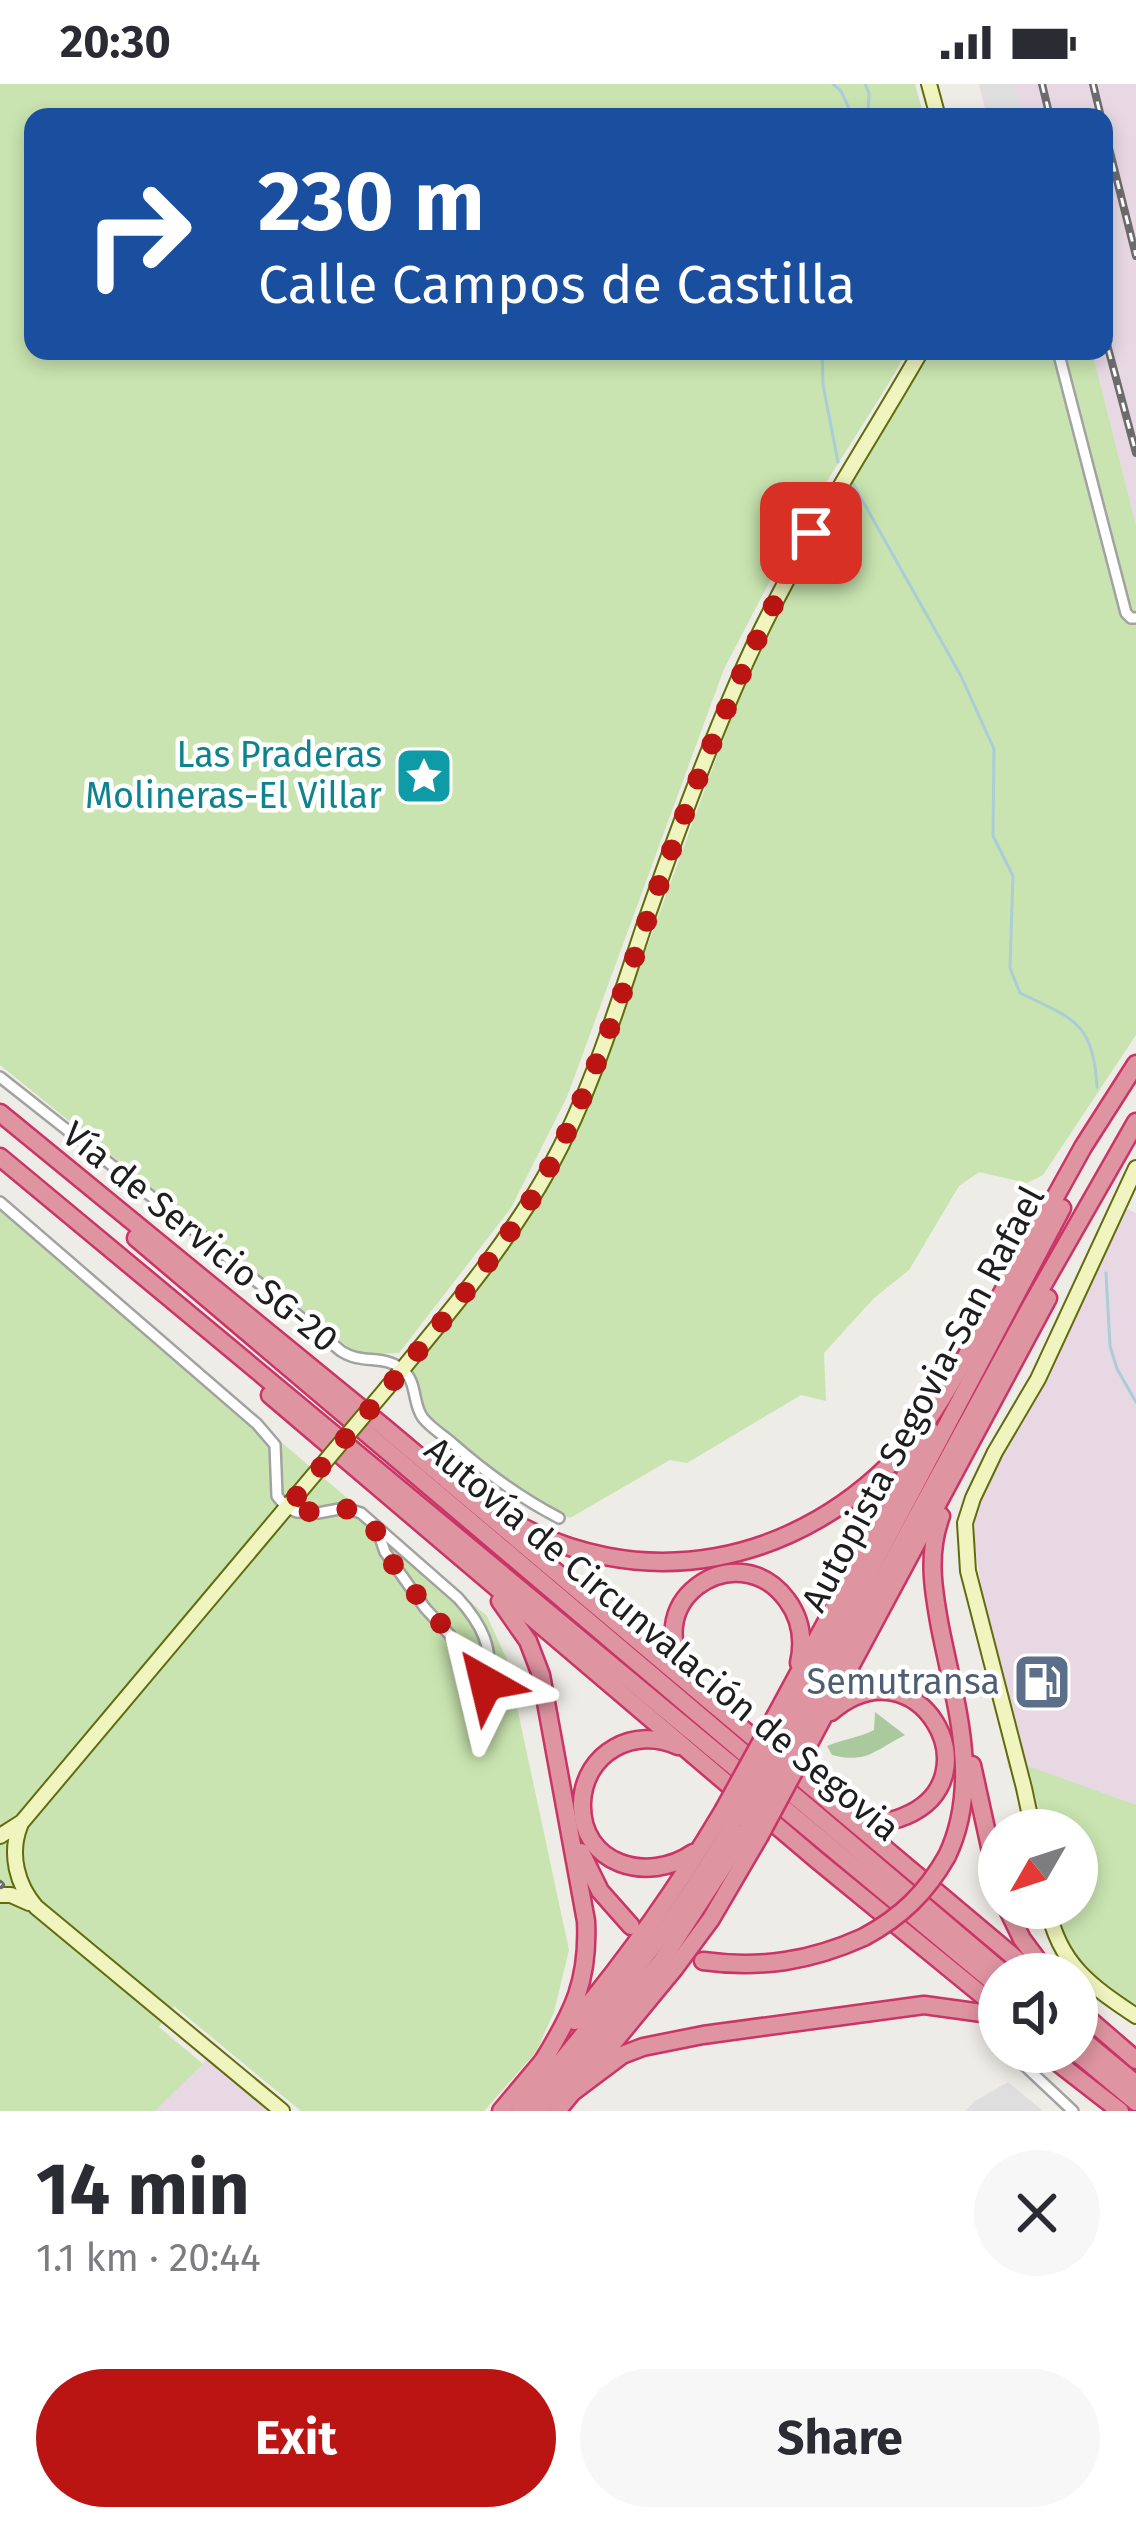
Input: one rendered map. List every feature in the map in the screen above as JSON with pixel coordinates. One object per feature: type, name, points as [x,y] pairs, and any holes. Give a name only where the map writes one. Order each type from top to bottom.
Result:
[{"type":"highway","points":[[786,1696],[991,1312],[1083,1147],[1136,1067]]},
{"type":"highway","name":"Autopista Segovia-San Rafael","points":[[795,1726],[1136,1067]]},
{"type":"highway","points":[[0,1113],[385,1428],[1009,1953]]},
{"type":"highway","name":"Autopista Segovia-San Rafael","points":[[538,2111],[661,1961],[704,1900],[795,1726],[1136,1122]]},
{"type":"highway","name":"Autovía de Circunvalación de Segovia","points":[[0,1123],[980,1953]]},
{"type":"highway","points":[[556,2111],[711,1919],[741,1825],[795,1726],[984,1419],[1136,1134]]},
{"type":"highway","name":"Autovía de Circunvalación de Segovia","points":[[0,1157],[978,1970]]},
{"type":"highway","points":[[50,1199],[294,1417],[978,1991]]},
{"type":"highway","points":[[385,1428],[485,1505],[547,1539],[618,1560],[660,1562],[729,1555],[764,1546],[819,1521],[875,1478],[926,1422],[991,1312]]},
{"type":"highway","points":[[703,1961],[779,1963],[825,1953],[890,1922],[931,1883],[947,1856],[962,1816],[964,1754],[933,1590],[932,1562],[938,1522],[984,1419]]},
{"type":"highway","points":[[436,1537],[500,1600],[529,1641],[559,1763],[586,1921],[586,1962],[569,2018],[543,2061]]},
{"type":"highway","points":[[932,1562],[983,1809]]},
{"type":"highway","points":[[726,1714],[682,1664],[673,1635],[681,1604],[695,1587],[729,1573],[752,1575],[775,1587],[798,1621],[802,1644],[786,1696],[795,1726]]},
{"type":"highway","points":[[795,1726],[826,1717],[862,1693],[886,1690],[925,1707],[940,1729],[947,1761],[936,1791],[916,1810],[891,1821],[866,1820],[829,1799]]},
{"type":"highway","points":[[709,1767],[670,1742],[647,1737],[620,1744],[598,1762],[586,1783],[582,1806],[588,1830],[603,1852],[637,1869],[678,1863],[712,1829],[741,1825]]},
{"type":"highway","points":[[559,1763],[586,1867],[606,1900],[632,1926]]},
{"type":"highway","name":"Autopista Segovia-San Rafael","points":[[520,2111],[650,1952],[741,1825]]},
{"type":"highway","points":[[501,2111],[636,1944],[712,1829]]},
{"type":"highway","points":[[574,2091],[622,2055],[703,2035],[924,2005],[978,2012]]},
{"type":"highway","points":[[1098,2026],[1136,2060]]},
{"type":"highway","points":[[1098,2052],[1136,2084]]},
{"type":"highway","points":[[1098,2070],[1136,2102]]},
{"type":"highway","points":[[1073,2073],[1120,2111]]},
{"type":"main road","points":[[0,1894],[17,1877],[19,1864],[0,1839],[22,1822],[403,1370],[528,1205],[591,1079],[692,793],[762,626],[811,533],[917,360]]},
{"type":"main road","points":[[1029,1809],[968,1571],[965,1522],[980,1482],[1038,1379],[1136,1168]]},
{"type":"main road","points":[[14,1852],[22,1822]]},
{"type":"main road","points":[[17,1877],[36,1906],[282,2111]]},
{"type":"main road","points":[[0,1894],[36,1906]]},
{"type":"main road","points":[[1053,1929],[1072,1965],[1091,1986],[1136,2016]]},
{"type":"street","points":[[1060,360],[1126,613],[1136,618]]},
{"type":"street","name":"Vía de Servicio SG-20","points":[[0,1077],[340,1352],[354,1360],[382,1360],[403,1370]]},
{"type":"street","points":[[0,1202],[257,1424],[275,1445],[277,1496],[287,1508],[318,1513],[345,1508],[361,1514],[376,1526],[470,1611],[490,1658],[486,1683],[424,1608],[385,1552],[376,1526]]},
{"type":"street","points":[[403,1370],[410,1376],[420,1416],[506,1488],[559,1518]]},
{"type":"street","points":[[1033,2073],[1073,2111]]},
{"type":"shaded area","points":[[979,84],[1136,84],[1136,525],[1094,360],[1113,360],[1113,108],[985,108]]},
{"type":"shaded area","points":[[981,84],[1014,84],[1021,108],[988,108]]},
{"type":"shaded area","points":[[1113,1203],[1136,1213],[1136,1806],[1008,1768],[975,1544],[975,1516]]},
{"type":"shaded area","points":[[207,2056],[274,2111],[155,2111]]},
{"type":"shaded area","points":[[1008,2082],[1043,2111],[965,2111],[975,2101]]},
{"type":"green space","points":[[0,84],[915,84],[922,108],[24,108],[24,360],[902,360],[798,527],[724,669],[567,1097],[511,1208],[399,1353],[358,1355],[0,1065]]},
{"type":"green space","points":[[925,360],[1094,360],[1136,525],[1136,1035],[1043,1175],[1027,1183],[979,1172],[959,1186],[909,1270],[874,1298],[824,1353],[826,1401],[801,1395],[687,1463],[670,1460],[570,1518],[521,1496],[441,1430],[425,1411],[412,1367],[488,1277],[543,1191],[595,1089],[731,718],[775,618],[834,509]]},
{"type":"green space","points":[[0,1205],[487,1616],[507,1660],[569,1950],[554,2012],[536,2052],[484,2111],[301,2111],[174,2006],[159,2027],[203,2064],[155,2111],[0,2111]]},
{"type":"green space","points":[[875,1712],[905,1735],[863,1757],[832,1755],[827,1746],[874,1730]]},
{"type":"green space","points":[[1028,1766],[1136,1805],[1136,2006],[1098,1979],[1098,1953],[1074,1953],[1062,1929],[1098,1929],[1098,1809],[1039,1809]]},
{"type":"waterway","points":[[833,84],[849,108]]},
{"type":"waterway","points":[[865,84],[868,108]]},
{"type":"waterway","points":[[822,360],[838,462]]},
{"type":"waterway","points":[[852,482],[961,676],[994,749],[993,836],[1013,876],[1010,968],[1020,993],[1077,1025],[1091,1049],[1097,1087]]},
{"type":"waterway","points":[[1106,1273],[1110,1346],[1136,1402]]},
{"type":"railway","points":[[1042,84],[1048,108]]},
{"type":"railway","points":[[1093,84],[1099,108]]},
{"type":"railway","points":[[1113,164],[1136,256]]},
{"type":"railway","points":[[1111,360],[1136,453]]},
{"type":"place","name":"Las Praderas Molineras-El Villar","points":[[424,776]]},
{"type":"place","name":"Semutransa","points":[[1042,1682]]},
{"type":"route","points":[[486,1683],[424,1608],[385,1552],[376,1526],[345,1508],[318,1513],[287,1508],[488,1263],[550,1166],[608,1036],[670,853],[736,683],[811,533]]}]
